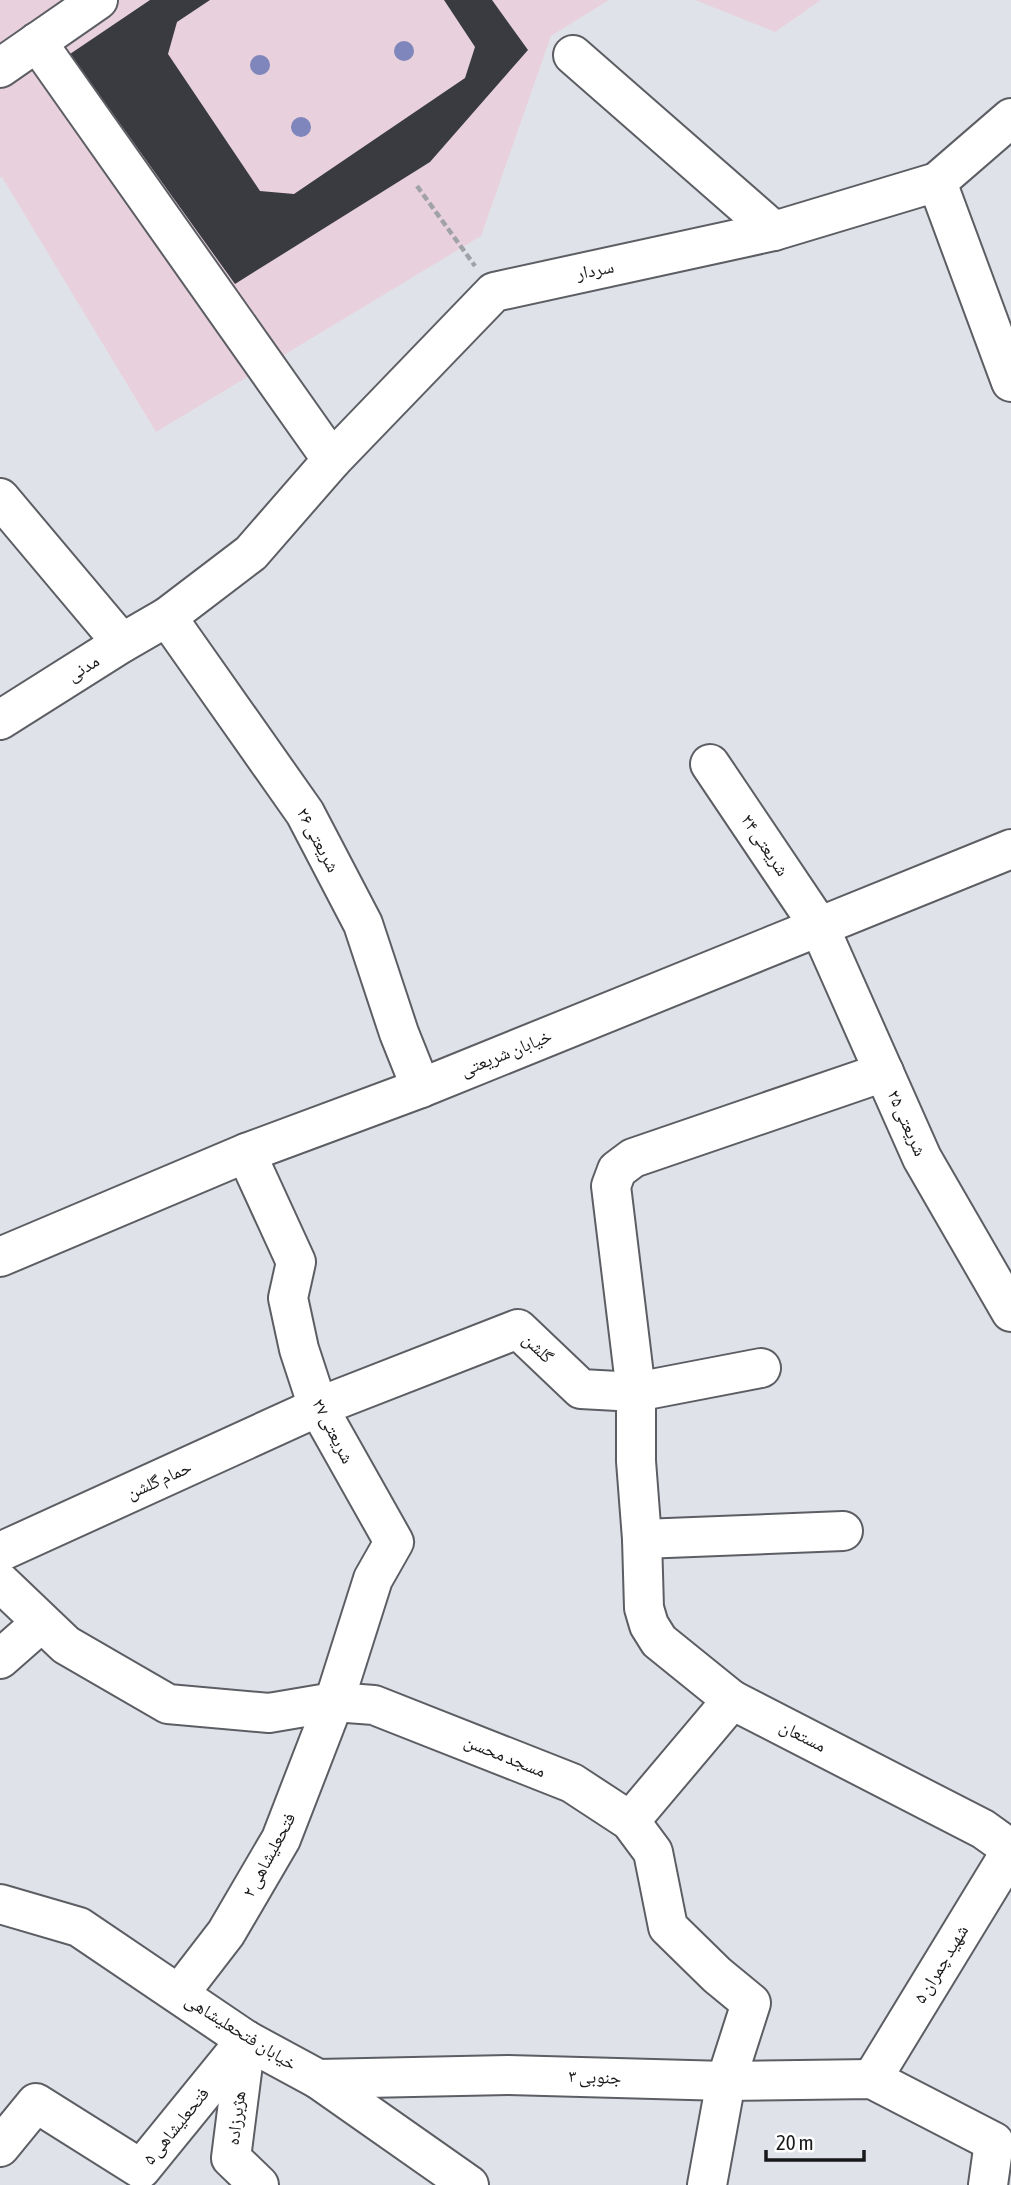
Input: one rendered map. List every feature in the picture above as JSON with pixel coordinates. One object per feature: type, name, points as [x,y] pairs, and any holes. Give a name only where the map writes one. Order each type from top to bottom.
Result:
[{"type":"street","points":[[0,68],[52,21],[99,0]]},
{"type":"street","points":[[52,21],[108,142],[332,460]]},
{"type":"street","points":[[573,55],[774,231]]},
{"type":"street","points":[[1011,118],[937,182],[1011,382]]},
{"type":"street","name":"سردار","points":[[494,292],[774,231],[937,182]]},
{"type":"street","points":[[167,617],[251,552],[332,460],[494,292]]},
{"type":"street","points":[[0,498],[121,643]]},
{"type":"street","name":"مدنی","points":[[0,720],[167,617]]},
{"type":"street","name":"شریعتی ۲۶","points":[[167,617],[305,813],[363,924],[399,1033],[421,1088]]},
{"type":"street","name":"شریعتی ۲۴","points":[[710,764],[819,926]]},
{"type":"street","name":"خیابان شریعتی","points":[[0,1257],[246,1153],[421,1088],[1011,849]]},
{"type":"street","name":"شریعتی ۲۵","points":[[819,926],[922,1158],[1011,1312]]},
{"type":"street","name":"مستعان","points":[[884,1072],[632,1158],[617,1170],[611,1186],[636,1392],[636,1461],[644,1608],[649,1625],[659,1641],[732,1700],[983,1829],[1011,1850]]},
{"type":"street","name":"شریعتی ۲۷","points":[[246,1153],[296,1262],[288,1298],[299,1349],[318,1407],[394,1542],[373,1579],[334,1702]]},
{"type":"street","name":"گلشن","points":[[318,1407],[518,1329],[581,1389],[636,1392],[761,1368]]},
{"type":"street","name":"حمام گلشن","points":[[0,1552],[318,1407]]},
{"type":"street","points":[[642,1539],[843,1531]]},
{"type":"street","name":"مسجد محسن","points":[[0,1581],[66,1645],[168,1704],[269,1713],[334,1702],[374,1704],[572,1783],[630,1821],[653,1852],[668,1927],[717,1975],[751,2003],[726,2081],[707,2185]]},
{"type":"street","points":[[0,1658],[41,1623]]},
{"type":"street","points":[[630,1821],[732,1700]]},
{"type":"street","name":"فتحعلیشاهی ۲","points":[[179,1994],[226,1933],[282,1839],[334,1702]]},
{"type":"street","name":"شهید چمران ۵","points":[[872,2078],[1011,1850]]},
{"type":"street","name":"خیابان فتحعلیشاهی","points":[[0,1904],[79,1927],[246,2040],[318,2079],[469,2185]]},
{"type":"street","name":"فتحعلیشاهی ۵","points":[[0,2147],[36,2103],[141,2169],[246,2040]]},
{"type":"street","name":"هژبرزاده","points":[[246,2040],[231,2158],[259,2185]]},
{"type":"street","name":"۳ جنوبی","points":[[318,2079],[508,2075],[726,2081],[872,2078]]},
{"type":"street","points":[[872,2078],[1002,2141],[988,2185]]},
{"type":"path","points":[[417,187],[494,292]]},
{"type":"shaded area","points":[[0,0],[609,0],[551,36],[481,236],[156,432],[2,177],[0,178]]},
{"type":"shaded area","points":[[695,0],[821,0],[775,32]]},
{"type":"building","points":[[150,0],[210,0],[177,22],[168,54],[260,191],[294,194],[465,78],[475,47],[444,0],[492,0],[528,50],[430,162],[235,284],[70,54]]}]
